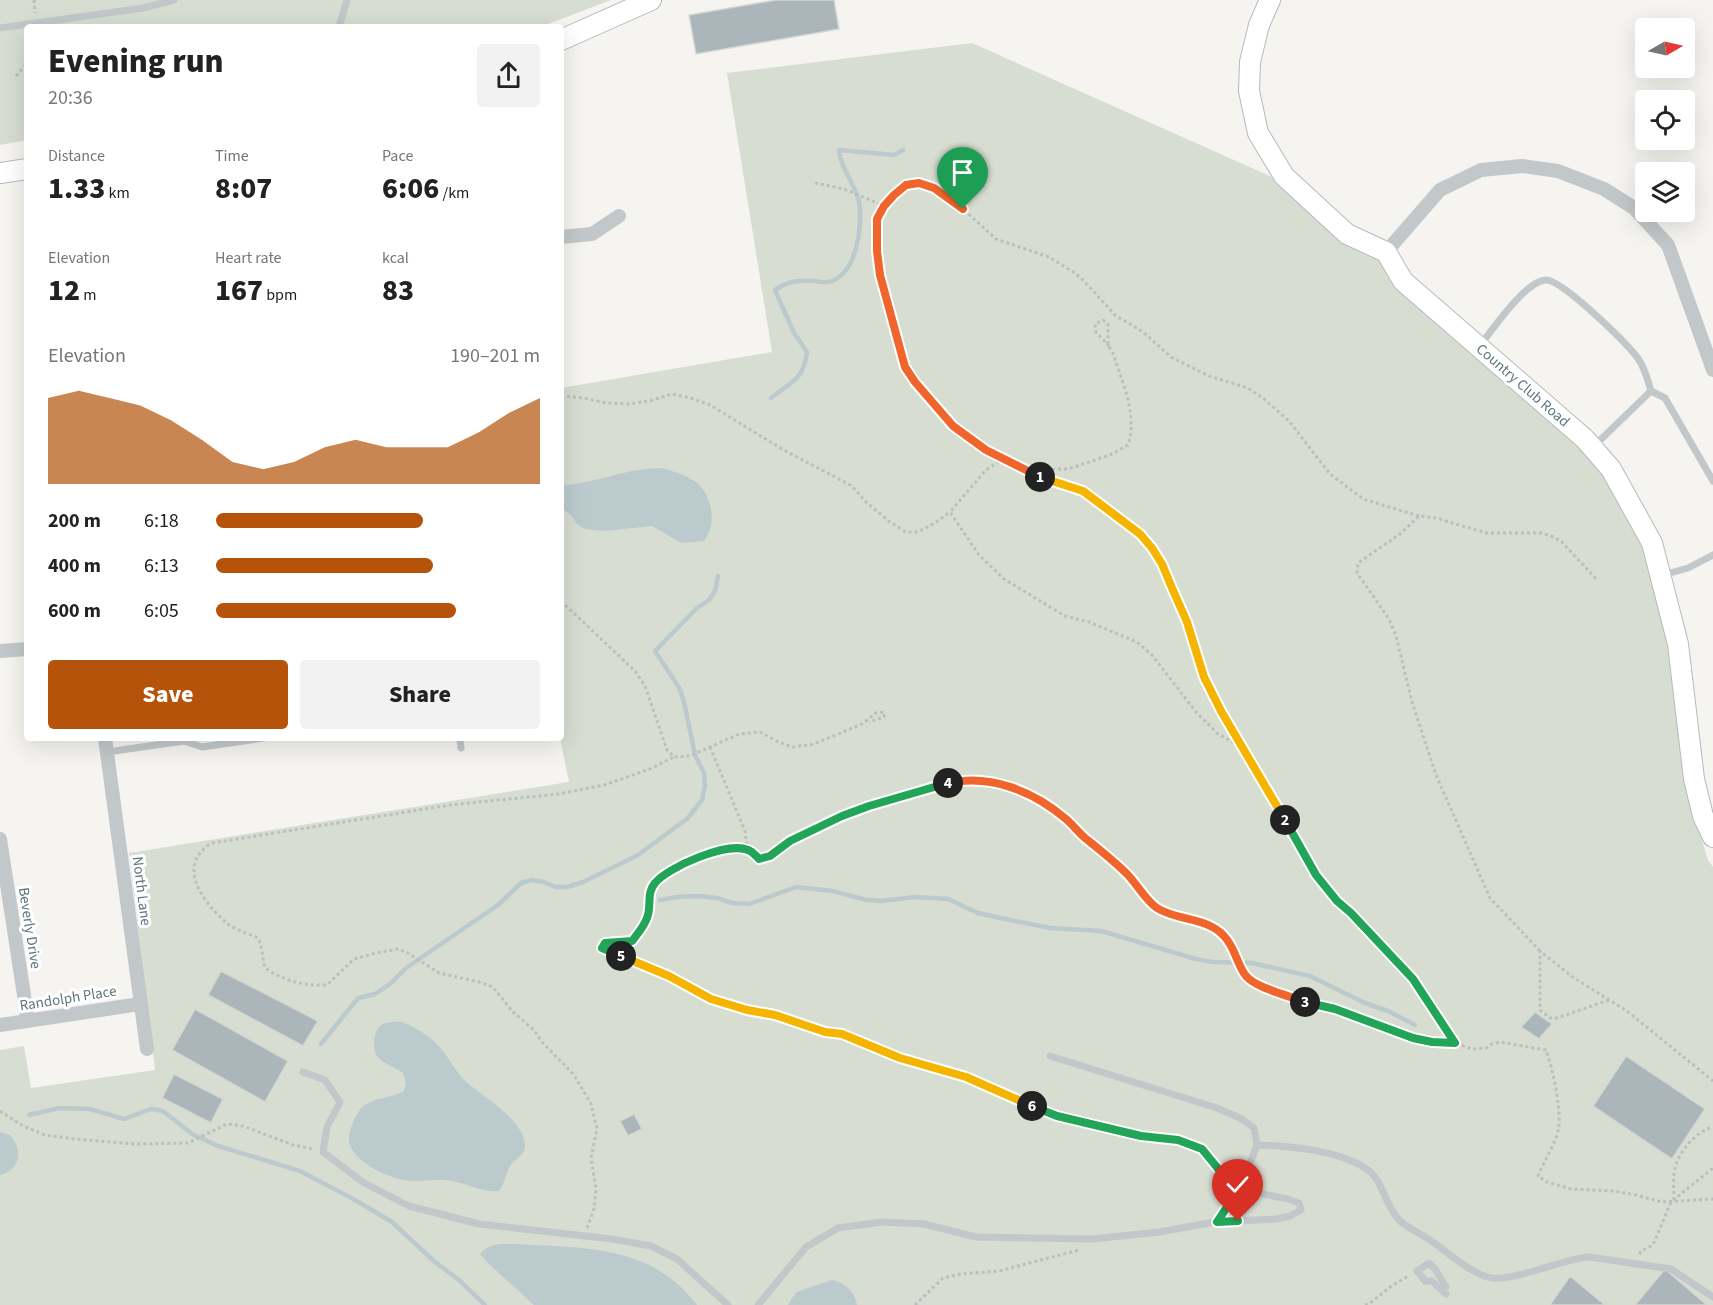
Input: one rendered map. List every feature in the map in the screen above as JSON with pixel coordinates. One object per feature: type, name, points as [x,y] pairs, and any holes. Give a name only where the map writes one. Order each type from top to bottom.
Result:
[{"type":"street","points":[[564,39],[651,0]]},
{"type":"street","points":[[1270,0],[1259,25],[1250,62],[1249,92],[1258,133],[1284,176],[1347,234],[1386,252],[1440,190],[1481,170],[1522,165],[1558,171],[1604,189],[1634,208],[1668,245],[1713,370]]},
{"type":"street","points":[[0,173],[24,170]]},
{"type":"street","points":[[564,237],[592,234],[619,216]]},
{"type":"street","name":"Country Club Road","points":[[1386,252],[1403,281],[1592,448],[1611,469],[1652,543],[1679,646],[1694,779],[1703,816],[1713,837]]},
{"type":"street","points":[[0,651],[24,649]]},
{"type":"street","name":"North Lane","points":[[106,745],[147,1049]]},
{"type":"street","name":"Beverly Drive","points":[[0,839],[27,1021]]},
{"type":"street","name":"Randolph Place","points":[[0,1025],[140,1004]]},
{"type":"lane","points":[[29,24],[143,8],[174,0]]},
{"type":"lane","points":[[340,24],[347,0]]},
{"type":"lane","points":[[0,28],[24,25]]},
{"type":"lane","points":[[1479,347],[1530,285],[1545,280],[1553,281],[1570,293],[1638,358],[1651,391],[1665,398],[1713,481]]},
{"type":"lane","points":[[1592,448],[1651,391]]},
{"type":"lane","points":[[1661,576],[1713,555]]},
{"type":"lane","points":[[106,745],[164,741]]},
{"type":"lane","points":[[187,741],[202,747],[243,741]]},
{"type":"lane","points":[[460,741],[461,748]]},
{"type":"lane","points":[[1050,1056],[1217,1108],[1242,1119],[1254,1128],[1257,1145],[1250,1164],[1234,1188],[1227,1207],[1217,1222]]},
{"type":"lane","points":[[303,1072],[325,1080],[340,1102],[327,1127],[323,1152],[364,1183],[409,1206],[479,1224],[651,1246],[677,1259],[728,1305]]},
{"type":"lane","points":[[1257,1145],[1287,1146],[1327,1154],[1367,1170],[1374,1177],[1399,1220],[1467,1268],[1488,1278],[1514,1275],[1578,1258],[1671,1269],[1713,1297]]},
{"type":"lane","points":[[758,1305],[806,1247],[838,1228],[882,1222],[924,1224],[976,1237],[1092,1239],[1160,1232],[1217,1222],[1276,1219],[1290,1216],[1300,1210],[1299,1203],[1288,1199],[1234,1188]]},
{"type":"lane","points":[[1429,1263],[1435,1269],[1446,1291],[1432,1281],[1425,1281],[1417,1271],[1429,1263]]},
{"type":"path","points":[[16,76],[24,67]]},
{"type":"path","points":[[815,183],[844,189],[882,205]]},
{"type":"path","points":[[1455,1043],[1413,979],[1337,901],[1316,875],[1240,746],[1204,677],[1187,622],[1162,564],[1152,548],[1140,534],[1083,491],[1046,480],[986,450],[953,426],[915,382],[905,367],[880,275],[877,219],[884,206],[906,185],[919,183],[934,188],[958,204],[996,239],[1049,257],[1083,280],[1116,316],[1142,332],[1171,357],[1209,376],[1248,388],[1264,399],[1289,421],[1330,474],[1364,500],[1486,532],[1542,533],[1551,536],[1561,541],[1598,581]]},
{"type":"path","points":[[1026,470],[1068,469],[1110,455],[1128,445],[1132,418],[1110,347],[1108,324],[1103,320],[1098,321],[1095,324],[1096,332],[1110,347]]},
{"type":"path","points":[[564,396],[622,404],[653,400],[672,394],[710,405],[782,449],[852,486],[867,503],[906,532],[918,532],[950,512],[986,470],[1004,458]]},
{"type":"path","points":[[950,512],[979,555],[1004,579],[1065,616],[1089,622],[1137,642],[1152,655],[1196,712],[1218,734],[1240,746]]},
{"type":"path","points":[[1419,516],[1400,534],[1358,562],[1357,573],[1389,619],[1396,636],[1412,702],[1436,775],[1490,898],[1540,951],[1574,978],[1627,1011],[1713,1081]]},
{"type":"path","points":[[564,604],[635,671],[645,686],[667,750],[674,757]]},
{"type":"path","points":[[584,1236],[594,1209],[596,1189],[591,1158],[597,1129],[591,1104],[584,1089],[568,1068],[542,1042],[534,1030],[513,1012],[493,987],[449,976],[408,953],[398,950],[354,959],[327,985],[302,985],[275,975],[265,968],[262,946],[258,938],[230,925],[206,901],[196,887],[193,874],[202,849],[212,843],[450,805],[558,794],[604,785],[650,769],[674,757],[690,756],[739,734],[760,732],[793,747],[814,744],[862,724],[876,713],[884,712],[884,717],[869,722]]},
{"type":"path","points":[[710,747],[745,831],[747,847]]},
{"type":"path","points":[[1234,1188],[1202,1149],[1178,1140],[1141,1136],[1057,1116],[966,1077],[900,1058],[842,1034],[825,1032],[775,1015],[747,1010],[711,999],[669,976],[602,948],[605,943],[632,941],[646,920],[650,893],[655,883],[668,872],[690,860],[733,849],[748,849],[759,859],[770,856],[790,841],[842,816],[934,786],[975,779],[1003,784],[1027,794],[1058,813],[1118,865],[1156,908],[1192,919],[1224,935],[1247,977],[1259,984],[1413,1038],[1455,1043],[1472,1049],[1486,1048],[1500,1042],[1546,1050],[1554,1072],[1559,1125],[1538,1176],[1547,1182],[1571,1189],[1614,1191],[1662,1202],[1713,1199]]},
{"type":"path","points":[[1540,951],[1540,1010],[1550,1018],[1557,1018],[1609,1000]]},
{"type":"path","points":[[0,1111],[23,1126],[45,1135],[135,1144],[188,1143],[227,1124],[243,1126],[323,1152]]},
{"type":"path","points":[[1631,1264],[1643,1250],[1653,1245],[1672,1201],[1673,1178],[1677,1161],[1702,1130],[1713,1128]]},
{"type":"path","points":[[1672,1201],[1713,1168]]},
{"type":"path","points":[[915,1305],[943,1278],[999,1271],[1066,1254],[1084,1248],[1092,1239]]},
{"type":"path","points":[[1365,1305],[1370,1304],[1390,1287],[1417,1271]]},
{"type":"shaded area","points":[[0,0],[611,0],[548,24],[24,24],[24,141],[0,145]]},
{"type":"shaded area","points":[[972,43],[1279,180],[1382,257],[1580,443],[1606,473],[1646,545],[1672,645],[1684,782],[1708,860],[1713,867],[1713,1305],[0,1305],[0,1050],[24,1046],[31,1088],[155,1070],[129,853],[569,782],[561,741],[564,741],[564,387],[772,352],[727,73]]},
{"type":"shaded area","points":[[661,468],[680,474],[693,480],[702,489],[710,503],[712,519],[704,541],[681,543],[652,526],[604,531],[585,529],[564,510],[564,486]]},
{"type":"shaded area","points":[[401,1022],[416,1028],[435,1042],[463,1079],[500,1108],[523,1135],[525,1145],[523,1152],[510,1166],[499,1191],[452,1181],[409,1181],[397,1178],[380,1172],[364,1162],[352,1149],[349,1133],[362,1108],[369,1102],[404,1091],[406,1083],[403,1073],[379,1058],[374,1045],[378,1028],[385,1023]]},
{"type":"shaded area","points":[[0,1132],[10,1135],[17,1146],[18,1158],[12,1169],[0,1175]]},
{"type":"shaded area","points":[[514,1244],[590,1249],[637,1260],[658,1270],[679,1285],[697,1305],[534,1305],[480,1254],[491,1246]]},
{"type":"shaded area","points":[[832,1280],[849,1288],[857,1305],[788,1305],[796,1292]]},
{"type":"building","points":[[776,0],[834,0],[839,29],[696,54],[689,15]]},
{"type":"building","points":[[221,971],[318,1021],[303,1046],[208,995]]},
{"type":"building","points":[[195,1009],[288,1061],[265,1102],[172,1050]]},
{"type":"building","points":[[1535,1012],[1552,1024],[1539,1039],[1521,1027]]},
{"type":"building","points":[[1626,1056],[1705,1109],[1672,1159],[1593,1106]]},
{"type":"building","points":[[174,1074],[223,1099],[211,1123],[162,1098]]},
{"type":"building","points":[[634,1114],[642,1129],[628,1136],[620,1121]]},
{"type":"building","points":[[1665,1269],[1707,1305],[1635,1305]]},
{"type":"building","points":[[1570,1276],[1605,1305],[1550,1305]]},
{"type":"waterway","points":[[771,398],[791,384],[799,375],[803,369],[807,352],[794,333],[775,290],[793,282],[826,282],[838,278],[846,270],[856,249],[860,224],[859,202],[842,163],[839,150],[894,155],[903,150]]},
{"type":"waterway","points":[[321,1044],[358,998],[375,994],[390,984],[406,968],[498,905],[521,883],[532,880],[556,887],[567,887],[583,882],[638,855],[688,818],[702,800],[705,786],[704,773],[695,755],[680,689],[655,651],[697,608],[709,600],[715,591],[718,576]]},
{"type":"waterway","points":[[660,900],[698,896],[749,904],[796,887],[833,891],[866,900],[882,901],[915,897],[948,899],[978,913],[1000,918],[1050,928],[1101,931],[1196,959],[1212,962],[1252,963],[1310,976],[1415,1025]]},
{"type":"waterway","points":[[29,1115],[59,1108],[90,1109],[124,1119],[151,1109],[163,1111],[192,1134],[218,1146],[300,1171],[392,1222],[485,1305]]},
{"type":"route","points":[[963,209],[934,188],[919,183],[906,185],[894,195],[884,206],[877,219],[880,275],[905,367],[953,426],[986,450],[1046,480],[1083,491],[1140,534],[1152,548],[1162,564],[1187,622],[1204,677],[1221,711],[1316,875],[1337,901],[1413,979],[1455,1043],[1413,1038],[1259,984],[1247,977],[1224,935],[1192,919],[1156,908],[1132,880],[1066,819],[1027,794],[1003,784],[975,779],[934,786],[842,816],[790,841],[770,856],[759,859],[748,849],[733,849],[690,860],[668,872],[655,883],[650,893],[649,911],[642,928],[632,941],[605,943],[602,948],[669,976],[711,999],[860,1040],[900,1058],[966,1077],[1057,1116],[1141,1136],[1178,1140],[1202,1149],[1234,1188],[1227,1207],[1217,1222],[1238,1221]]}]
